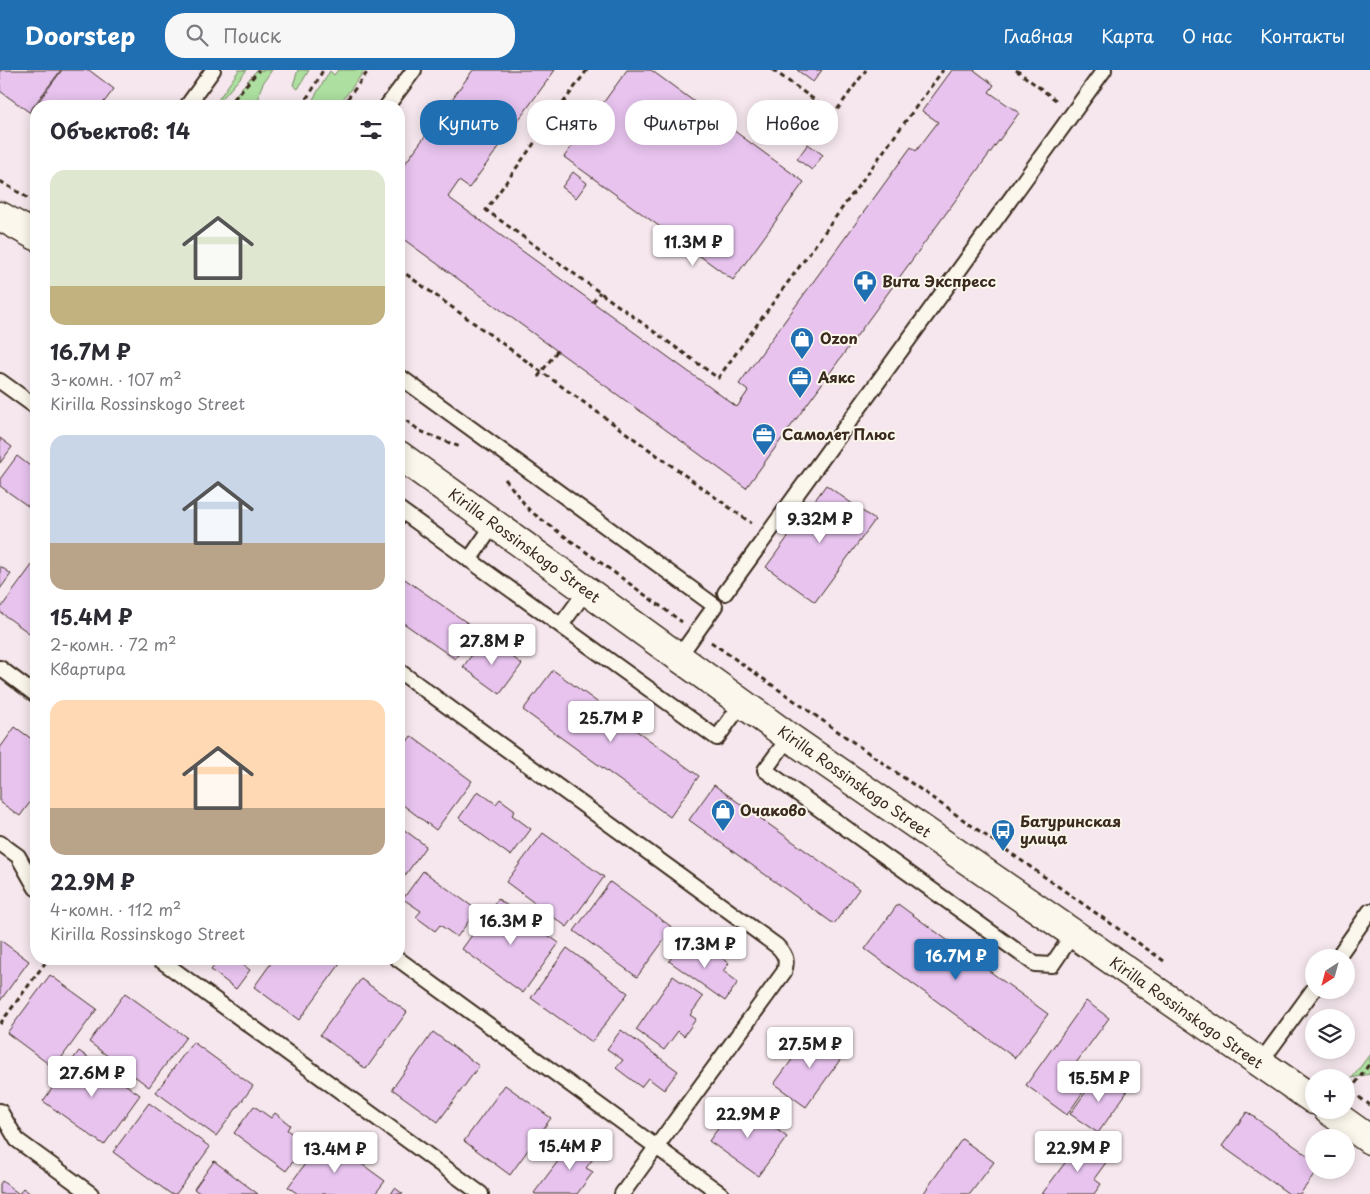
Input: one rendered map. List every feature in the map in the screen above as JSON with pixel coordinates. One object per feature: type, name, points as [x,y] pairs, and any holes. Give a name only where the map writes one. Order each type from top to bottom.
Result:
[{"type":"main road","points":[[0,216],[30,233]]},
{"type":"main road","name":"Kirilla Rossinskogo Street","points":[[405,459],[788,737],[1305,1094]]},
{"type":"main road","points":[[1341,1119],[1370,1140]]},
{"type":"lane","points":[[191,100],[213,70]]},
{"type":"lane","points":[[392,100],[414,70]]},
{"type":"lane","points":[[725,593],[1104,70]]},
{"type":"lane","points":[[405,380],[715,606],[678,658]]},
{"type":"lane","points":[[0,381],[30,403]]},
{"type":"lane","points":[[405,513],[717,738],[742,703]]},
{"type":"lane","points":[[469,560],[494,524]]},
{"type":"lane","points":[[561,625],[586,591]]},
{"type":"lane","points":[[0,668],[30,690]]},
{"type":"lane","points":[[405,675],[769,940],[784,953],[787,964],[784,972],[622,1194]]},
{"type":"lane","points":[[788,737],[765,770],[1035,964],[1052,965],[1073,934]]},
{"type":"lane","points":[[0,843],[18,856],[30,877]]},
{"type":"lane","points":[[1343,949],[1370,911]]},
{"type":"lane","points":[[405,964],[721,1194]]},
{"type":"lane","points":[[167,965],[481,1194]]},
{"type":"lane","points":[[1260,1064],[1307,999]]},
{"type":"lane","points":[[0,1111],[17,1140],[91,1194]]},
{"type":"path","points":[[233,100],[259,70]]},
{"type":"path","points":[[306,100],[323,70]]},
{"type":"path","points":[[346,100],[369,70]]},
{"type":"path","points":[[587,70],[486,210],[718,378],[943,70]]},
{"type":"path","points":[[773,70],[834,114],[866,70]]},
{"type":"path","points":[[1016,70],[1060,103]]},
{"type":"path","points":[[0,181],[30,200]]},
{"type":"path","points":[[405,273],[755,526]]},
{"type":"path","points":[[593,302],[600,292]]},
{"type":"path","points":[[538,377],[557,351]]},
{"type":"path","points":[[405,420],[420,431],[466,449]]},
{"type":"path","points":[[500,475],[530,511],[677,618]]},
{"type":"path","points":[[710,641],[1171,967]]},
{"type":"path","points":[[0,1024],[44,965]]},
{"type":"path","points":[[1355,1081],[1370,1063]]},
{"type":"path","points":[[1355,1094],[1370,1105]]},
{"type":"green space","points":[[239,70],[247,70],[221,100],[218,100]]},
{"type":"green space","points":[[257,70],[272,70],[263,83],[259,100],[231,100]]},
{"type":"green space","points":[[298,70],[309,70],[298,89],[293,85]]},
{"type":"green space","points":[[338,70],[365,70],[342,100],[313,100],[330,71],[334,75]]},
{"type":"green space","points":[[1370,1054],[1370,1074],[1355,1077],[1355,1074]]},
{"type":"building","points":[[0,70],[61,70],[38,100],[30,100],[29,112],[0,91]]},
{"type":"building","points":[[62,70],[89,70],[114,89],[106,100],[40,100]]},
{"type":"building","points":[[473,70],[555,70],[533,100],[527,100],[527,108],[517,122],[517,100],[451,100]]},
{"type":"building","points":[[627,70],[651,70],[692,100],[625,100],[625,145],[737,145],[737,133],[747,140],[747,145],[753,145],[804,182],[733,280],[564,157],[573,145],[615,145],[615,100],[605,100]]},
{"type":"building","points":[[797,70],[822,70],[813,82]]},
{"type":"building","points":[[952,70],[974,70],[994,85],[989,92],[1019,113],[746,488],[405,240],[405,164],[420,143],[420,145],[500,145],[469,188],[459,181],[448,197],[737,407],[748,391],[739,384],[911,147],[916,151],[938,122],[922,111]]},
{"type":"building","points":[[807,145],[823,155],[812,170],[797,159]]},
{"type":"building","points":[[573,172],[587,183],[576,198],[562,187]]},
{"type":"building","points":[[0,438],[12,447],[0,463]]},
{"type":"building","points":[[17,456],[30,466],[30,508],[0,486],[0,479]]},
{"type":"building","points":[[826,485],[875,520],[815,602],[766,567]]},
{"type":"building","points":[[0,566],[11,574],[0,589]]},
{"type":"building","points":[[30,568],[30,634],[0,612],[0,609]]},
{"type":"building","points":[[405,579],[476,629],[455,659],[405,624]]},
{"type":"building","points":[[485,637],[522,664],[500,694],[463,667]]},
{"type":"building","points":[[553,670],[699,776],[670,817],[523,710]]},
{"type":"building","points":[[15,727],[30,738],[30,802],[20,816],[0,802],[0,748]]},
{"type":"building","points":[[411,736],[472,781],[436,830],[405,807],[405,744]]},
{"type":"building","points":[[714,785],[859,889],[834,924],[689,820]]},
{"type":"building","points":[[478,791],[496,804],[500,799],[515,810],[512,815],[531,829],[511,856],[459,818]]},
{"type":"building","points":[[405,830],[426,846],[405,876]]},
{"type":"building","points":[[543,833],[604,877],[567,927],[506,882]]},
{"type":"building","points":[[423,871],[477,910],[457,937],[440,925],[435,931],[416,917],[421,911],[405,900],[405,896]]},
{"type":"building","points":[[610,882],[673,928],[637,977],[574,931]]},
{"type":"building","points":[[498,899],[559,943],[523,993],[462,949]]},
{"type":"building","points":[[898,904],[1048,1014],[1015,1058],[865,949]]},
{"type":"building","points":[[0,940],[29,961],[0,1001]]},
{"type":"building","points":[[683,942],[697,952],[703,944],[729,963],[723,971],[738,982],[725,1001],[669,961]]},
{"type":"building","points":[[567,948],[628,993],[592,1042],[531,998]]},
{"type":"building","points":[[215,965],[243,965],[250,970],[236,989],[211,970]]},
{"type":"building","points":[[270,965],[339,965],[299,1020],[254,987]]},
{"type":"building","points":[[50,975],[97,1009],[54,1068],[7,1033]]},
{"type":"building","points":[[673,976],[703,997],[690,1015],[696,1019],[684,1036],[678,1031],[664,1050],[636,1030]]},
{"type":"building","points":[[361,979],[407,1012],[366,1069],[320,1035]]},
{"type":"building","points":[[125,993],[186,1037],[149,1087],[89,1042]]},
{"type":"building","points":[[1086,1001],[1109,1018],[1065,1078],[1083,1092],[1067,1115],[1026,1085]]},
{"type":"building","points":[[621,1030],[678,1071],[664,1090],[648,1078],[641,1087],[616,1068],[623,1060],[607,1049]]},
{"type":"building","points":[[814,1030],[845,1053],[806,1107],[774,1084]]},
{"type":"building","points":[[433,1032],[479,1066],[438,1122],[392,1089]]},
{"type":"building","points":[[193,1042],[253,1086],[216,1136],[156,1092]]},
{"type":"building","points":[[79,1051],[140,1095],[104,1145],[43,1101]]},
{"type":"building","points":[[1100,1072],[1127,1092],[1098,1133],[1070,1114]]},
{"type":"building","points":[[505,1085],[551,1118],[510,1175],[464,1141]]},
{"type":"building","points":[[738,1101],[787,1137],[758,1176],[709,1141]]},
{"type":"building","points":[[149,1103],[210,1147],[176,1194],[171,1194],[113,1152]]},
{"type":"building","points":[[254,1106],[271,1118],[275,1113],[290,1125],[287,1130],[306,1144],[286,1171],[234,1133]]},
{"type":"building","points":[[1247,1112],[1305,1154],[1305,1179],[1311,1179],[1300,1194],[1289,1194],[1222,1146]]},
{"type":"building","points":[[577,1136],[598,1152],[586,1168],[593,1172],[577,1194],[535,1194],[534,1193]]},
{"type":"building","points":[[325,1137],[385,1181],[375,1194],[298,1194],[288,1187]]},
{"type":"building","points":[[962,1139],[994,1162],[970,1194],[923,1194]]},
{"type":"building","points":[[1081,1141],[1107,1161],[1094,1179],[1101,1184],[1094,1194],[1042,1194]]},
{"type":"building","points":[[214,1161],[258,1194],[201,1194],[194,1189]]},
{"type":"building","points":[[2,1181],[19,1194],[0,1194],[0,1184]]},
{"type":"building","points":[[23,1188],[31,1194],[19,1194]]},
{"type":"building","points":[[395,1188],[403,1194],[391,1194]]},
{"type":"place","name":"Вита Экспресс","points":[[865,303]]},
{"type":"place","name":"Ozon","points":[[802,360]]},
{"type":"place","name":"Аякс","points":[[800,399]]},
{"type":"place","name":"Самолет Плюс","points":[[764,456]]},
{"type":"place","name":"Очаково","points":[[723,832]]},
{"type":"place","name":"Батуринская улица","points":[[1003,852]]}]
